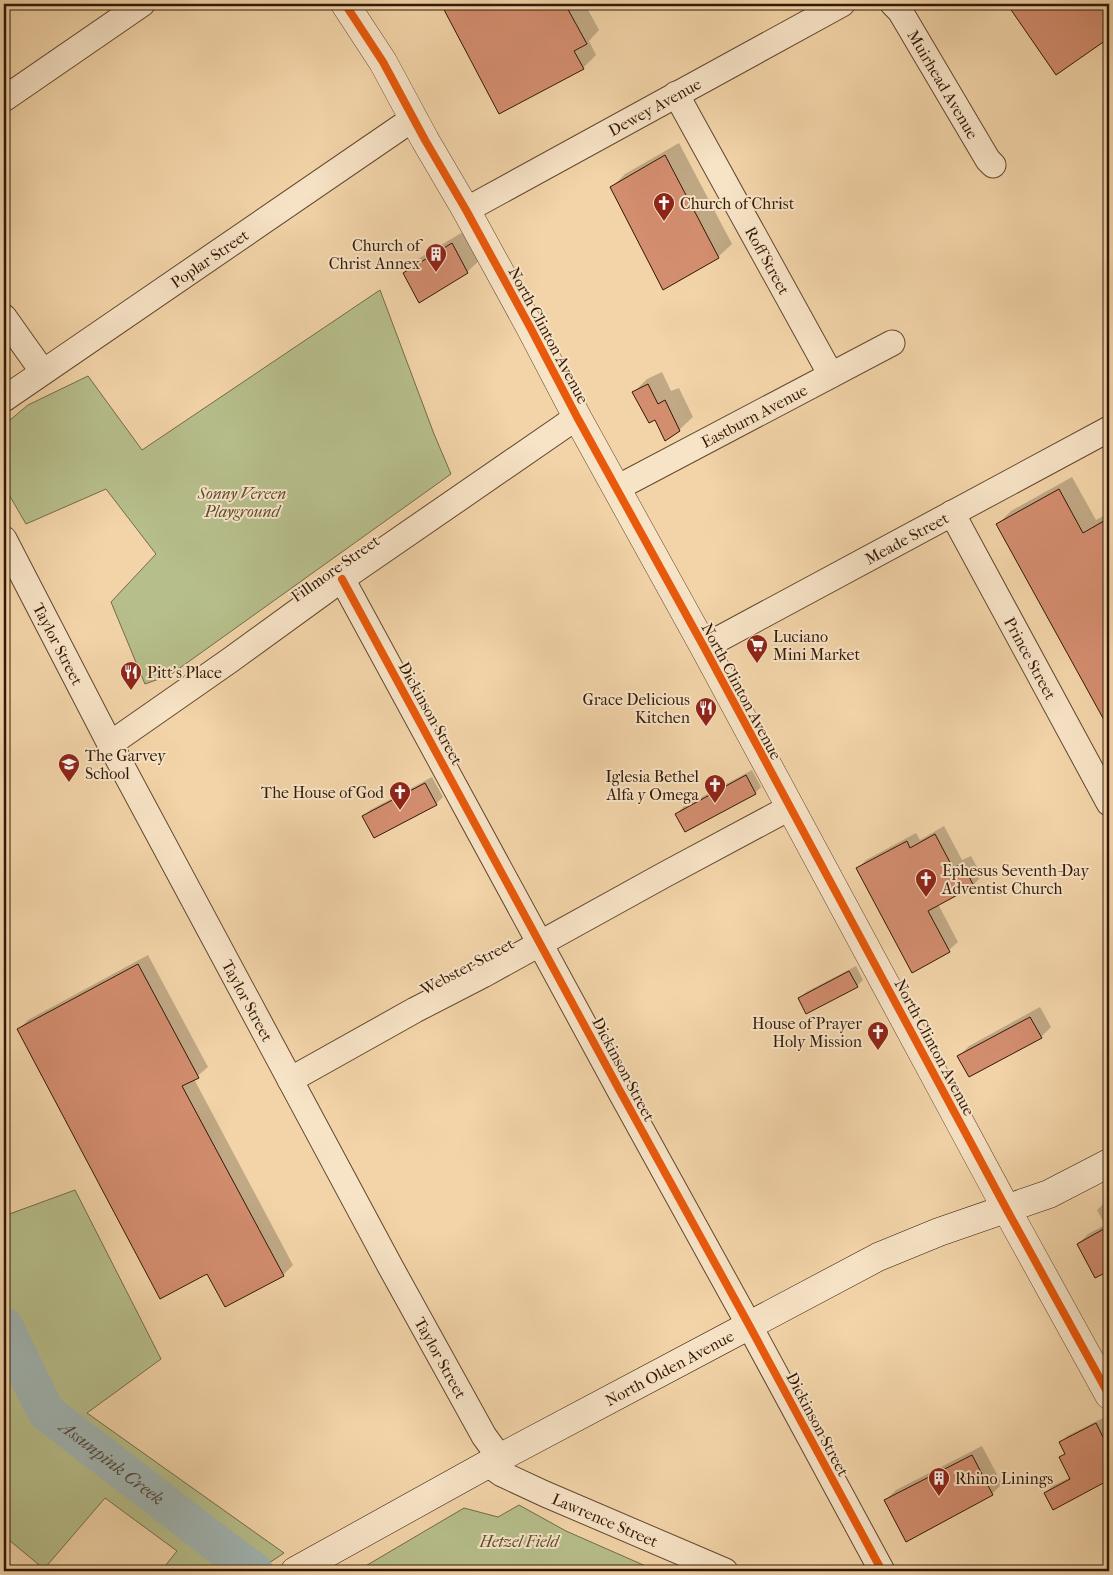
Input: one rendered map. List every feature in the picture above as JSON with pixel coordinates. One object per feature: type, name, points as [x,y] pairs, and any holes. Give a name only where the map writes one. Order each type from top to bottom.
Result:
[{"type":"street","points":[[4,99],[142,4]]},
{"type":"street","name":"North Clinton Avenue","points":[[345,4],[383,62],[466,210],[1109,1395]]},
{"type":"street","name":"Dewey Avenue","points":[[466,210],[842,4]]},
{"type":"street","name":"Muirhead Avenue","points":[[893,4],[900,11],[988,160],[993,165]]},
{"type":"street","name":"Roff Street","points":[[676,94],[831,375]]},
{"type":"street","name":"Poplar Street","points":[[4,399],[414,118]]},
{"type":"street","points":[[4,317],[43,372]]},
{"type":"street","name":"Eastburn Avenue","points":[[617,488],[892,343]]},
{"type":"street","name":"Fillmore Street","points":[[110,744],[342,579],[577,416]]},
{"type":"street","name":"Meade Street","points":[[704,647],[1109,429]]},
{"type":"street","name":"Prince Street","points":[[952,513],[1109,803]]},
{"type":"street","name":"Taylor Street","points":[[4,539],[110,744],[484,1436],[494,1461]]},
{"type":"street","name":"Dickinson Street","points":[[342,579],[882,1571]]},
{"type":"street","name":"Webster Street","points":[[290,1080],[415,1010],[789,808]]},
{"type":"street","name":"North Olden Avenue","points":[[298,1569],[494,1461],[878,1257],[939,1232],[1049,1194],[1109,1162]]},
{"type":"street","name":"Lawrence Street","points":[[494,1461],[502,1474],[725,1571]]},
{"type":"green space","name":"Sonny Vereen Playground","points":[[380,290],[451,474],[170,675],[145,684],[111,602],[156,554],[106,489],[26,524],[4,486],[4,425],[28,405],[88,376],[142,450]]},
{"type":"green space","points":[[75,1190],[161,1359],[87,1413],[284,1553],[257,1571],[161,1571],[177,1551],[105,1498],[44,1569],[9,1540],[4,1541],[4,1216]]},
{"type":"green space","name":"Hetzel Field","points":[[519,1505],[566,1531],[657,1571],[357,1571],[464,1508],[498,1517]]},
{"type":"building","points":[[441,4],[565,4],[587,44],[574,51],[584,69],[499,114]]},
{"type":"building","points":[[1007,4],[1109,4],[1109,38],[1056,75]]},
{"type":"building","name":"Church of Christ","points":[[665,155],[719,258],[663,290],[610,187]]},
{"type":"building","name":"Church of Christ Annex","points":[[452,243],[468,273],[419,303],[403,273]]},
{"type":"building","points":[[648,384],[658,404],[665,400],[680,431],[665,441],[655,420],[649,423],[632,392]]},
{"type":"building","points":[[1059,489],[1083,533],[1109,518],[1109,729],[996,524]]},
{"type":"building","name":"Iglesia Bethel Alfa y Omega","points":[[746,775],[756,794],[685,832],[675,814]]},
{"type":"building","name":"The House of God","points":[[425,783],[437,805],[374,838],[362,816]]},
{"type":"building","points":[[935,834],[953,868],[962,864],[974,886],[928,911],[950,952],[912,973],[856,868],[907,841],[910,848]]},
{"type":"building","points":[[138,964],[199,1078],[182,1086],[284,1276],[225,1307],[207,1274],[160,1299],[17,1029]]},
{"type":"building","points":[[849,971],[858,987],[806,1014],[798,998]]},
{"type":"building","points":[[1030,1017],[1042,1038],[969,1077],[957,1056]]},
{"type":"building","points":[[1109,1226],[1109,1271],[1095,1278],[1077,1244]]},
{"type":"building","points":[[1096,1423],[1109,1449],[1109,1480],[1053,1510],[1044,1493],[1070,1479],[1059,1457],[1065,1454],[1059,1442]]},
{"type":"building","name":"Rhino Linings","points":[[972,1455],[993,1495],[906,1542],[884,1500]]},
{"type":"waterway","name":"Assunpink Creek","points":[[4,1326],[46,1412],[254,1571]]},
{"type":"cycle path","points":[[345,4],[383,62],[425,140],[466,210],[1109,1395]]},
{"type":"cycle path","points":[[342,579],[882,1571]]},
{"type":"place","name":"Church of Christ","points":[[664,222]]},
{"type":"place","name":"Church of Christ Annex","points":[[436,273]]},
{"type":"place","name":"Luciano Mini Market","points":[[757,664]]},
{"type":"place","name":"Pitt's Place","points":[[131,691]]},
{"type":"place","name":"Grace Delicious Kitchen","points":[[706,727]]},
{"type":"place","name":"The Garvey School","points":[[69,783]]},
{"type":"place","name":"Iglesia Bethel Alfa y Omega","points":[[715,804]]},
{"type":"place","name":"The House of God","points":[[400,811]]},
{"type":"place","name":"Ephesus Seventh-Day Adventist Church","points":[[926,898]]},
{"type":"place","name":"House of Prayer Holy Mission","points":[[878,1051]]},
{"type":"place","name":"Rhino Linings","points":[[939,1497]]}]
